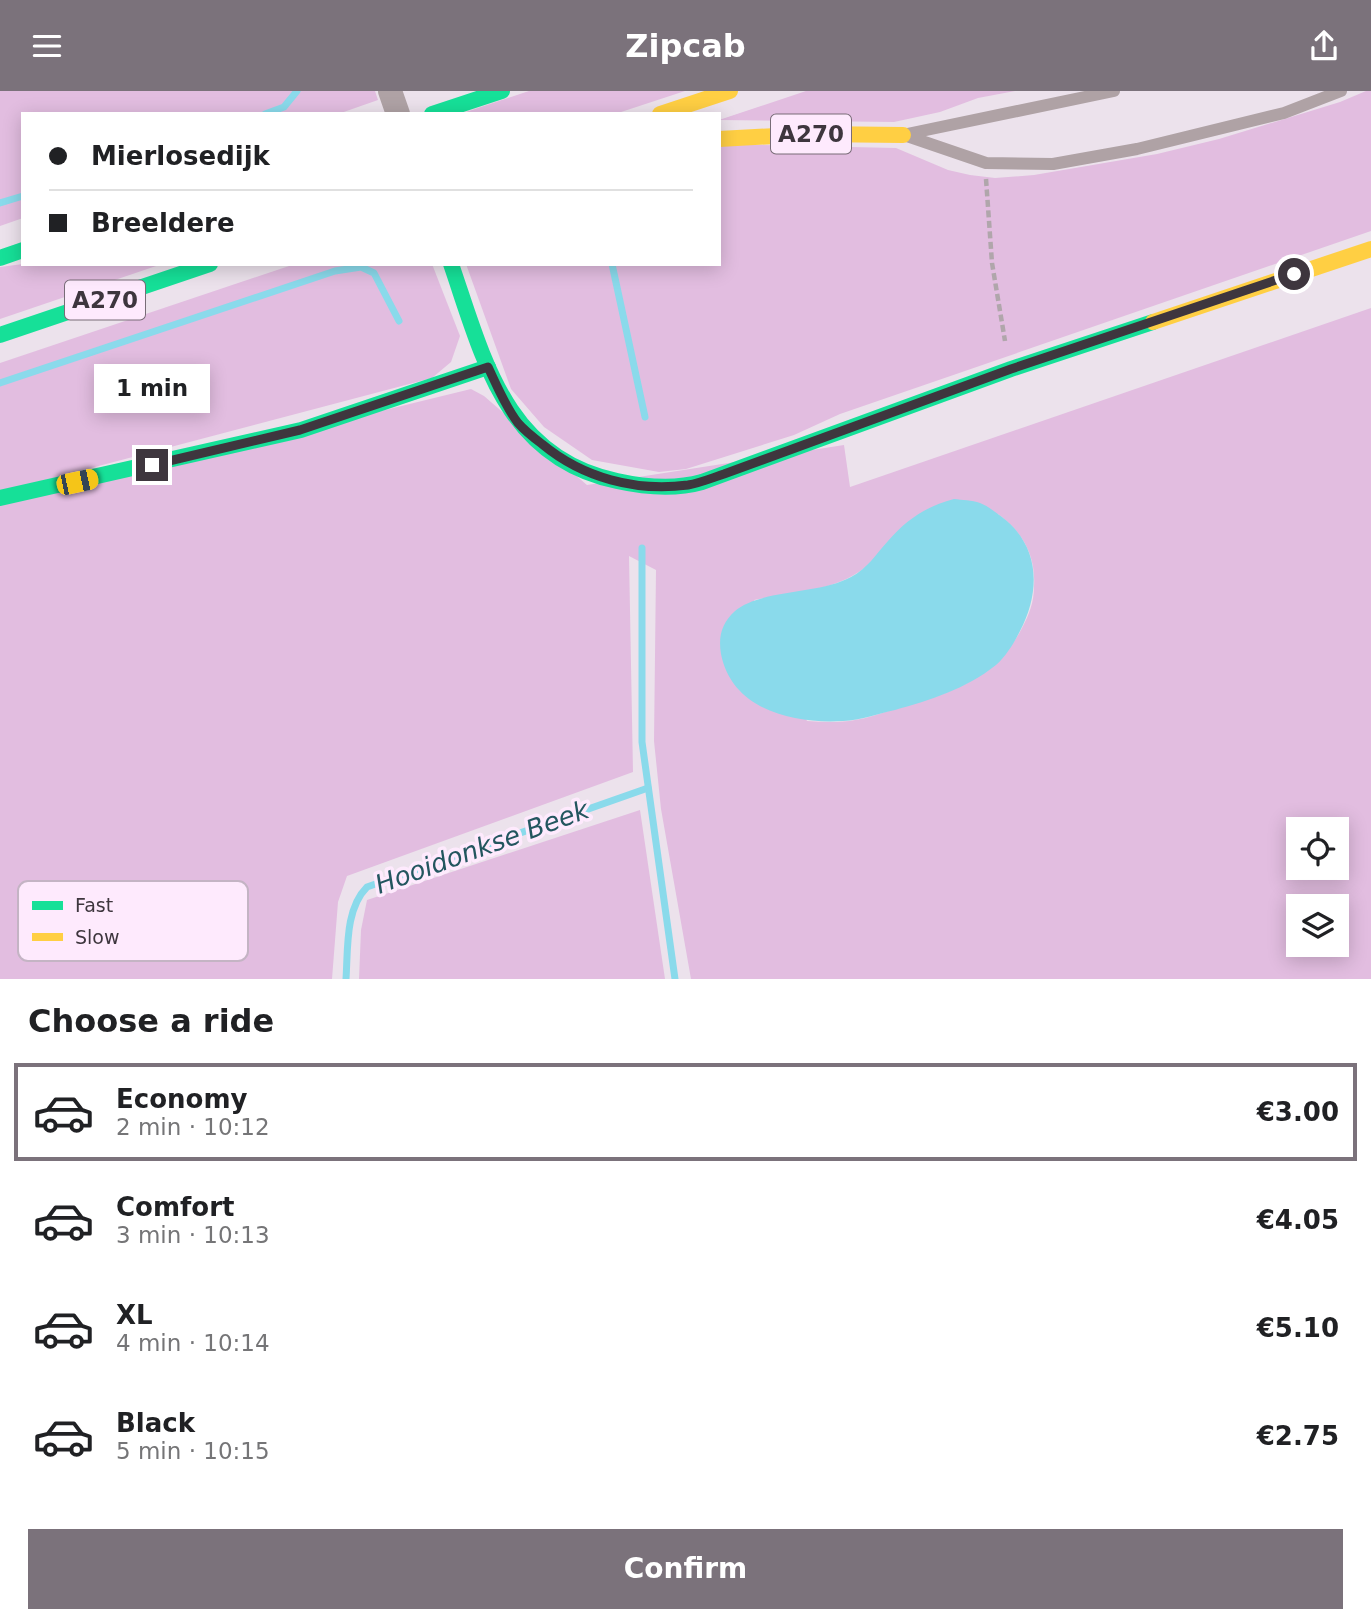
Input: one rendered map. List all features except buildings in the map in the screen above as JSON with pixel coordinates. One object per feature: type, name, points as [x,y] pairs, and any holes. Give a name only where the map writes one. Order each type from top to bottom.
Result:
[{"type":"main road","points":[[438,112],[502,91]]},
{"type":"main road","points":[[666,112],[730,91]]},
{"type":"main road","name":"A270","points":[[721,139],[813,134],[903,135]]},
{"type":"main road","points":[[452,266],[488,367],[503,401],[520,426],[568,463],[596,476],[625,484],[662,487],[690,484],[724,474],[1011,369],[1371,249]]},
{"type":"main road","points":[[0,258],[21,251]]},
{"type":"main road","name":"A270","points":[[0,335],[204,266]]},
{"type":"main road","points":[[0,498],[300,430],[488,367]]},
{"type":"street","points":[[390,91],[397,112]]},
{"type":"lane","name":"A270","points":[[903,135],[1114,91]]},
{"type":"lane","name":"A270","points":[[903,135],[986,163],[1053,164],[1137,149],[1284,113],[1341,91]]},
{"type":"path","points":[[986,163],[992,263],[1011,369]]},
{"type":"shaded area","points":[[0,91],[375,91],[378,100],[344,112],[21,112],[21,219],[0,226]]},
{"type":"shaded area","points":[[529,91],[685,91],[621,112],[466,112]]},
{"type":"shaded area","points":[[806,91],[1015,91],[978,98],[940,112],[894,122],[721,119]]},
{"type":"shaded area","points":[[1371,91],[1371,231],[840,414],[794,435],[686,469],[659,472],[592,460],[544,427],[511,389],[467,266],[721,266],[721,144],[896,148],[948,170],[995,178],[1034,175],[1157,154],[1219,139]]},
{"type":"shaded area","points":[[21,264],[156,266],[0,319],[0,267]]},
{"type":"shaded area","points":[[289,266],[433,266],[460,336],[451,362],[432,378],[0,492],[0,363]]},
{"type":"shaded area","points":[[1371,308],[1371,979],[691,979],[661,809],[654,741],[656,570],[629,556],[633,772],[347,876],[338,902],[332,979],[0,979],[0,504],[471,389],[484,396],[587,485],[844,445],[850,487]],"holes":[[[998,514],[1021,537],[1033,565],[1033,598],[1022,628],[998,661],[967,683],[949,691],[873,716],[837,722],[807,721],[754,600],[804,592],[837,583],[866,567],[878,555]]]},
{"type":"shaded area","points":[[640,810],[665,979],[359,979],[361,930],[367,900]]},
{"type":"water","points":[[954,499],[989,507],[1015,529],[1030,555],[1034,585],[1027,616],[1012,645],[996,665],[972,681],[934,698],[850,720],[804,720],[785,716],[751,701],[738,689],[727,673],[720,647],[724,625],[735,611],[759,599],[823,587],[851,577],[867,565],[910,520],[935,505]]},
{"type":"waterway","points":[[270,112],[284,107],[297,91]]},
{"type":"waterway","points":[[0,203],[21,197]]},
{"type":"waterway","name":"Hooidonkse Beek","points":[[612,266],[645,417]]},
{"type":"waterway","points":[[0,383],[335,271],[361,267],[374,273],[399,321]]},
{"type":"waterway","name":"Hooidonkse Beek","points":[[642,548],[642,742],[675,979]]},
{"type":"waterway","name":"Hooidonkse Beek","points":[[346,979],[351,918],[367,887],[648,788]]},
{"type":"traffic: fast","points":[[438,112],[502,91]]},
{"type":"traffic: fast","points":[[0,258],[21,251]]},
{"type":"traffic: fast","points":[[0,335],[204,266]]},
{"type":"traffic: fast","points":[[452,266],[488,367],[504,399],[524,427],[548,450],[579,469],[617,481],[648,486],[670,487],[702,482],[1011,369],[1153,322]]},
{"type":"traffic: fast","points":[[0,498],[301,430],[488,367]]},
{"type":"traffic: slow","points":[[666,112],[730,91]]},
{"type":"traffic: slow","points":[[721,139],[813,134],[903,135]]},
{"type":"traffic: slow","points":[[1153,322],[1371,249]]},
{"type":"route","points":[[152,465],[300,430],[488,367],[503,401],[520,426],[568,463],[596,476],[625,484],[662,487],[690,484],[1011,369],[1294,274]]}]
